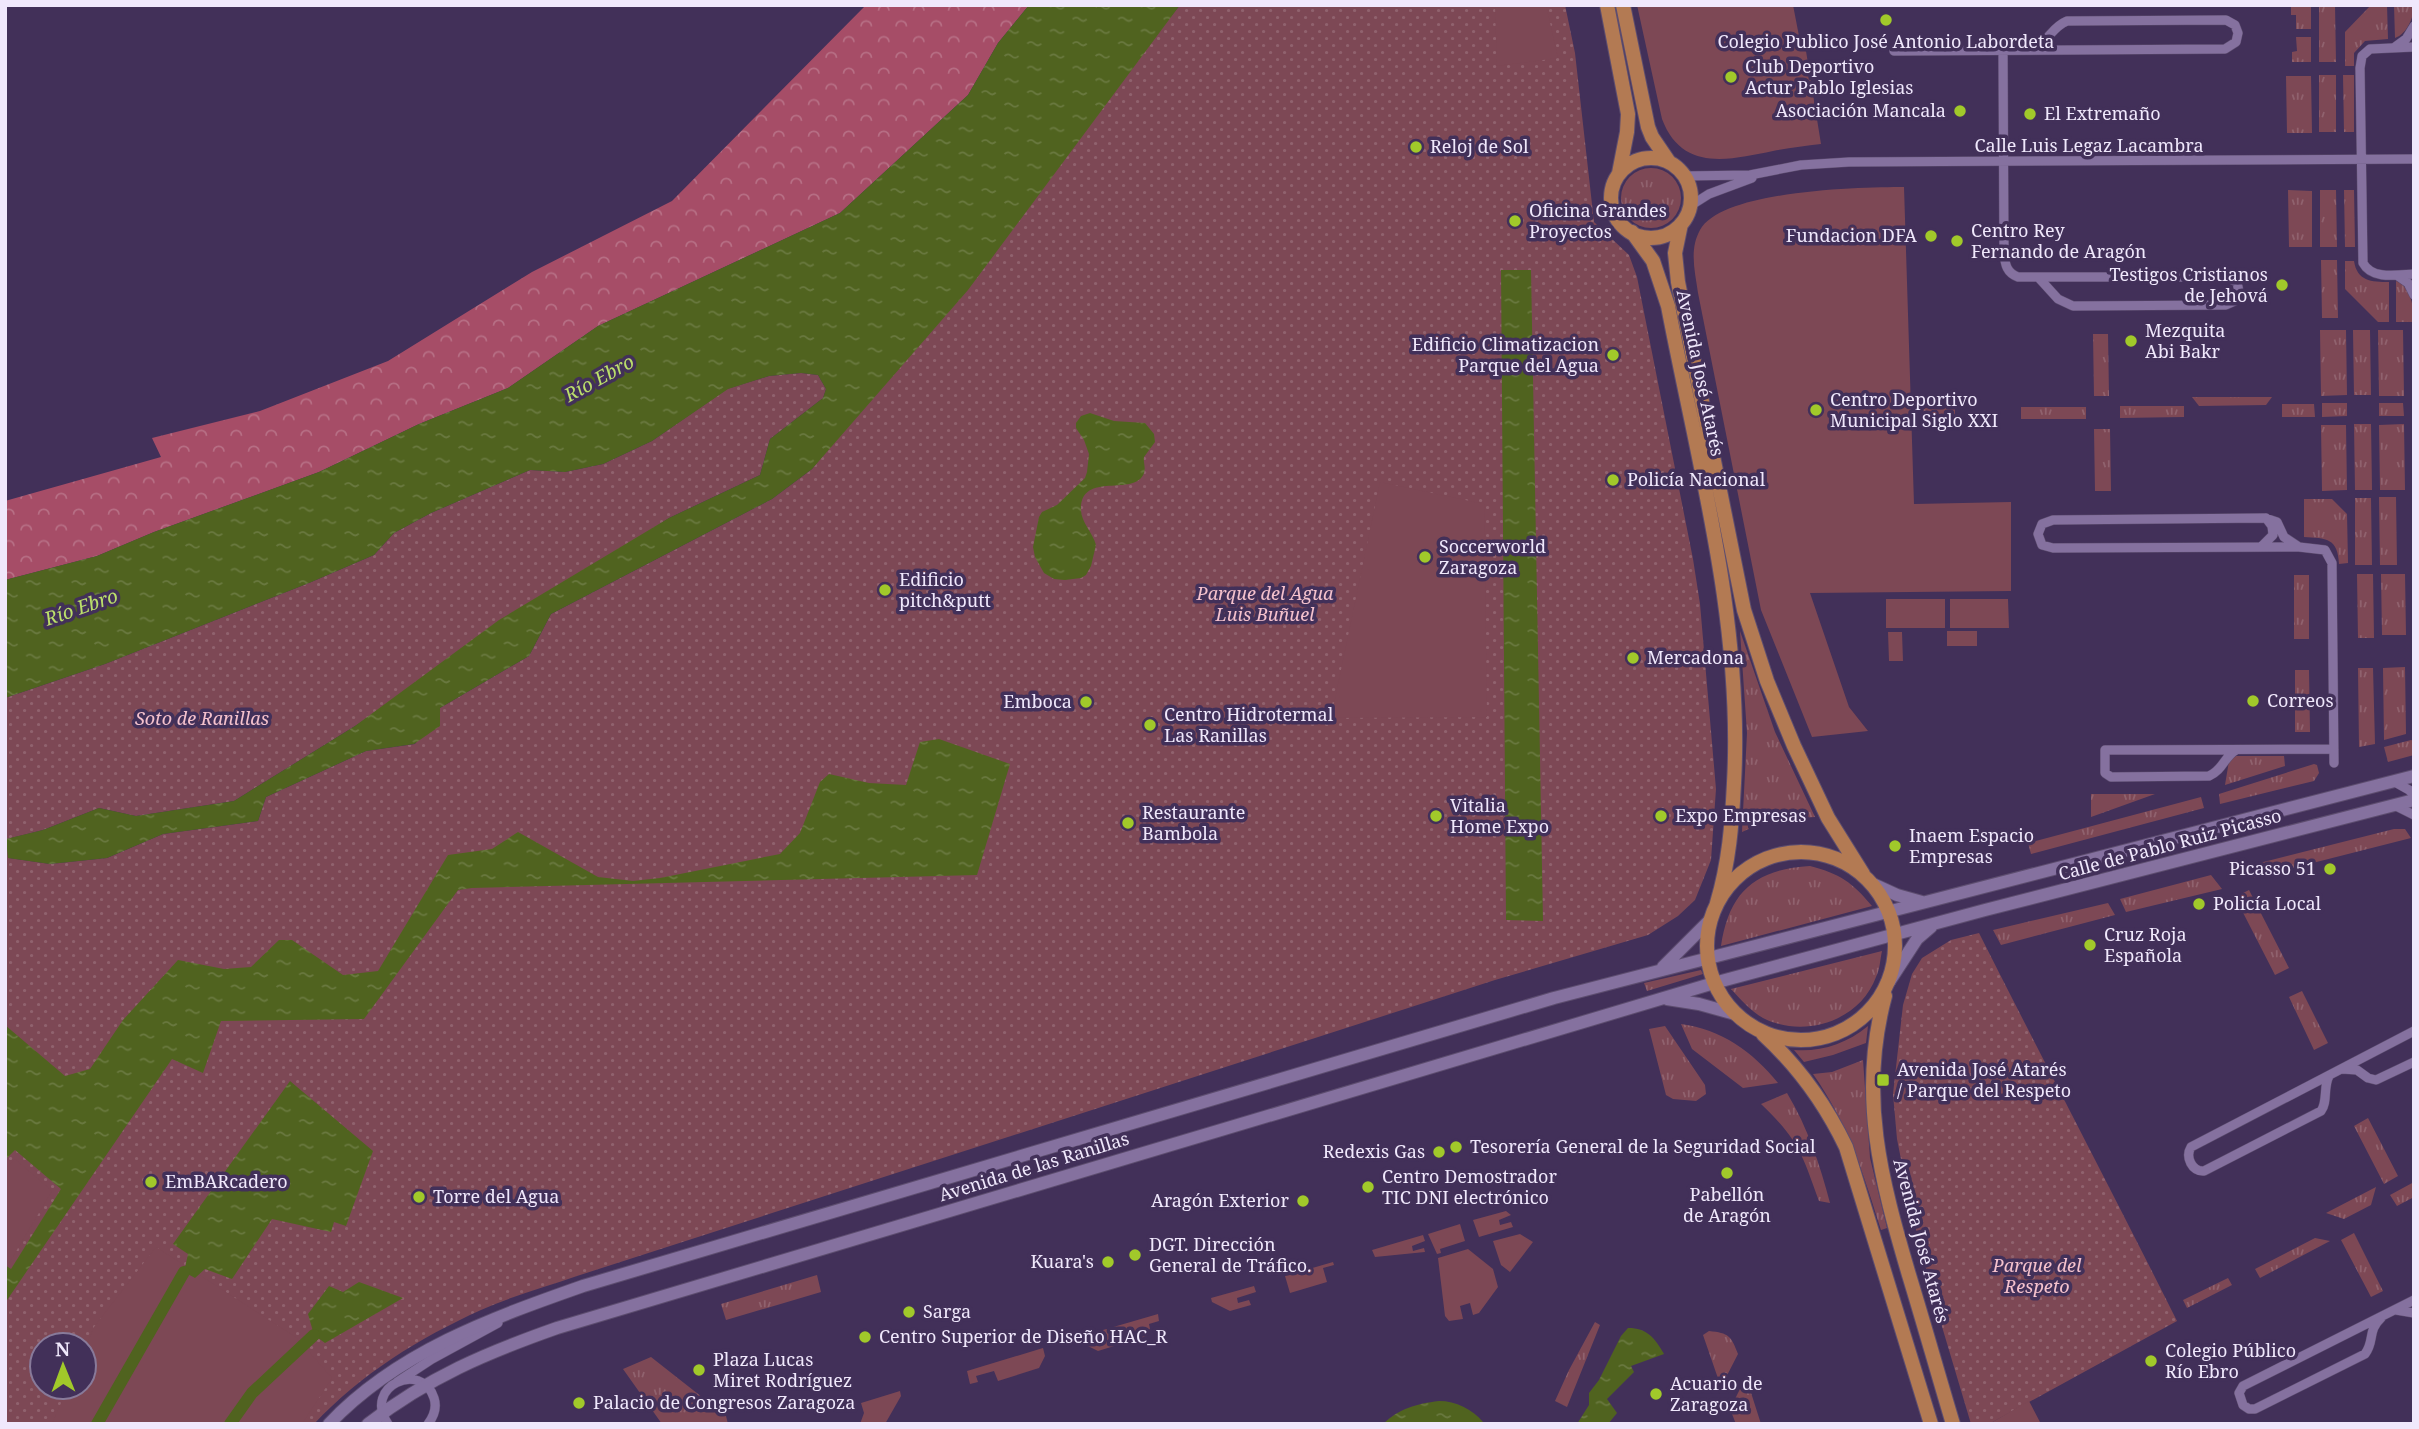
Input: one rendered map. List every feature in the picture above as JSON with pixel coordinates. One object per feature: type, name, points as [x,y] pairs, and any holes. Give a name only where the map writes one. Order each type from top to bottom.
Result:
[{"type":"main road","points":[[1607,5],[1628,114],[1628,132],[1619,173],[1611,194],[1612,206],[1622,226],[1632,232],[1642,236],[1663,236],[1681,224],[1690,206],[1691,196],[1684,176],[1669,162],[1648,127],[1623,5]]},
{"type":"main road","points":[[1619,173],[1627,166],[1647,158],[1669,162]]},
{"type":"main road","name":"Avenida José Atarés","points":[[1681,224],[1675,253],[1678,282],[1744,610],[1767,681],[1794,746],[1828,818],[1889,911],[1895,935],[1895,959],[1878,1022],[1873,1061],[1872,1099],[1879,1165],[1887,1203],[1953,1424]]},
{"type":"main road","name":"Avenida José Atarés","points":[[1632,232],[1653,261],[1668,306],[1728,617],[1735,682],[1736,757],[1730,844],[1717,903]]},
{"type":"main road","name":"Calle de Pablo Ruiz Picasso","points":[[1707,959],[2414,776]]},
{"type":"main road","name":"Calle de Pablo Ruiz Picasso","points":[[1714,983],[2414,798]]},
{"type":"main road","points":[[1926,903],[1897,895],[1835,858],[1821,853],[1800,851],[1780,854],[1760,860],[1743,871],[1728,886],[1710,920],[1706,940],[1707,959],[1722,998],[1734,1014],[1759,1031],[1799,1070],[1825,1105],[1846,1147],[1931,1424]]},
{"type":"main road","name":"Avenida de las Ranillas","points":[[1662,969],[1710,920]]},
{"type":"main road","points":[[1759,1031],[1789,1040],[1809,1040],[1830,1036],[1849,1028],[1865,1016],[1879,1000],[1917,939],[1934,924]]},
{"type":"main road","name":"Avenida de las Ranillas","points":[[329,1424],[343,1409],[384,1377],[453,1336],[583,1286],[1127,1123],[1662,969],[1707,959]]},
{"type":"main road","name":"Avenida de las Ranillas","points":[[368,1424],[385,1419],[419,1382],[557,1328],[1714,983]]},
{"type":"main road","name":"Avenida de las Ranillas","points":[[1660,999],[1699,1004],[1734,1014]]},
{"type":"street","points":[[1894,51],[2225,49],[2236,42],[2238,33],[2235,24],[2226,20],[2067,21],[2057,26],[2044,43],[2029,50]]},
{"type":"street","points":[[2393,47],[2406,39],[2414,26]]},
{"type":"street","points":[[2053,32],[2057,43],[2069,50]]},
{"type":"street","points":[[2414,47],[2366,51],[2362,56],[2360,68],[2363,263],[2368,271],[2373,273],[2414,274]]},
{"type":"street","points":[[2003,50],[2005,263],[2013,275],[2230,277],[2237,282],[2239,292],[2235,301],[2225,305],[2073,306],[2063,302],[2038,277]]},
{"type":"street","name":"Calle Luis Legaz Lacambra","points":[[1684,176],[1766,173],[1831,162],[2414,159]]},
{"type":"street","name":"Calle Luis Legaz Lacambra","points":[[1690,206],[1709,194],[1766,173]]},
{"type":"street","points":[[2396,275],[2409,283],[2414,295]]},
{"type":"street","points":[[2063,302],[2059,288],[2063,280],[2070,276]]},
{"type":"street","points":[[2261,547],[2273,535],[2272,526],[2265,518]]},
{"type":"street","points":[[2299,547],[2284,537],[2277,522],[2265,518],[2053,520],[2042,524],[2038,534],[2042,545],[2053,548],[2321,548],[2331,558],[2334,763]]},
{"type":"street","points":[[2207,749],[2217,757],[2216,772]]},
{"type":"street","points":[[2236,750],[2227,756],[2222,768],[2208,776],[2110,777],[2105,773],[2105,750],[2334,749]]},
{"type":"street","name":"Calle de Pablo Ruiz Picasso","points":[[2393,781],[2409,790],[2414,798]]},
{"type":"street","points":[[2393,805],[2414,815]]},
{"type":"street","points":[[2329,1076],[2323,1096],[2325,1105],[2321,1111],[2204,1171],[2193,1166],[2189,1155],[2191,1147],[2414,1031]]},
{"type":"street","points":[[2365,1074],[2365,1061],[2373,1052]]},
{"type":"street","points":[[2342,1069],[2357,1070],[2372,1079],[2379,1079],[2414,1062]]},
{"type":"street","points":[[2300,1090],[2314,1089],[2323,1096]]},
{"type":"street","points":[[2381,1318],[2373,1325],[2371,1342],[2365,1354],[2255,1409],[2243,1405],[2239,1393],[2243,1387],[2414,1300]]},
{"type":"street","name":"Avenida de las Ranillas","points":[[385,1419],[383,1396],[401,1379],[520,1309]]},
{"type":"street","points":[[2396,1310],[2414,1313]]},
{"type":"street","points":[[2354,1331],[2368,1334],[2371,1342]]},
{"type":"street","name":"Avenida de las Ranillas","points":[[384,1377],[419,1382]]},
{"type":"street","points":[[419,1382],[432,1393],[435,1404],[435,1412],[428,1424]]},
{"type":"green space","points":[[866,5],[1029,5],[998,43],[968,95],[840,213],[598,326],[508,388],[419,424],[319,472],[154,532],[97,556],[5,580],[5,501],[161,457],[152,438],[260,411],[388,361],[532,272],[672,201]]},
{"type":"green space","name":"Parque del Agua Luis Buñuel","points":[[1180,5],[1565,5],[1575,53],[1594,222],[1629,255],[1637,277],[1700,604],[1716,789],[1711,860],[1695,900],[1678,916],[1648,935],[1495,980],[505,1300],[413,1345],[371,1373],[314,1424],[5,1424],[5,698],[105,664],[374,555],[394,533],[431,513],[530,470],[565,472],[603,464],[652,441],[727,389],[769,376],[801,373],[818,375],[826,389],[823,398],[770,439],[760,475],[669,518],[355,726],[234,801],[136,816],[99,808],[43,830],[7,839],[9,858],[50,864],[107,858],[163,834],[258,821],[266,797],[366,751],[415,744],[440,708],[529,656],[551,614],[772,499],[812,469]]},
{"type":"green space","points":[[1495,5],[1546,5],[1558,58],[1497,66]]},
{"type":"green space","name":"Club Deportivo Actur Pablo Iglesias","points":[[1637,5],[1793,5],[1799,36],[1806,51],[1821,144],[1724,159],[1694,155],[1682,148],[1671,136],[1662,119]]},
{"type":"green space","points":[[2291,5],[2311,5],[2311,29],[2296,29],[2296,15],[2291,15]]},
{"type":"green space","points":[[2319,5],[2335,5],[2336,62],[2319,62]]},
{"type":"green space","points":[[2371,5],[2387,5],[2388,39],[2365,41],[2354,53],[2354,66],[2345,66],[2345,32]]},
{"type":"green space","points":[[2394,5],[2414,5],[2409,24],[2403,33],[2395,38]]},
{"type":"green space","points":[[2296,37],[2311,37],[2311,62],[2292,62],[2292,52],[2297,51]]},
{"type":"green space","points":[[2319,75],[2336,75],[2336,132],[2319,132]]},
{"type":"green space","points":[[2343,75],[2354,75],[2354,132],[2344,132]]},
{"type":"green space","points":[[2286,76],[2311,76],[2312,133],[2287,133]]},
{"type":"green space","points":[[1651,168],[1668,173],[1676,181],[1681,198],[1676,215],[1668,223],[1651,228],[1634,223],[1626,215],[1621,198],[1626,181],[1634,173]]},
{"type":"green space","name":"Centro Deportivo Municipal Siglo XXI","points":[[1904,187],[1914,504],[2011,502],[2011,591],[1810,593],[1849,707],[1868,731],[1812,737],[1761,610],[1698,293],[1695,245],[1700,230],[1713,217],[1735,206],[1826,190]]},
{"type":"green space","points":[[2288,190],[2312,191],[2312,247],[2289,247]]},
{"type":"green space","points":[[2320,190],[2336,190],[2337,247],[2320,247]]},
{"type":"green space","points":[[2344,190],[2354,190],[2355,247],[2345,247]]},
{"type":"green space","points":[[2321,260],[2337,260],[2338,318],[2322,318]]},
{"type":"green space","points":[[2345,261],[2354,261],[2358,273],[2366,279],[2389,282],[2389,322],[2378,322],[2345,289]]},
{"type":"green space","points":[[2396,281],[2408,293],[2414,322],[2396,322]]},
{"type":"green space","points":[[2320,330],[2346,330],[2347,395],[2321,396]]},
{"type":"green space","points":[[2353,330],[2370,330],[2371,395],[2354,395]]},
{"type":"green space","points":[[2378,330],[2403,330],[2404,396],[2379,396]]},
{"type":"green space","points":[[2093,334],[2108,334],[2109,396],[2094,396]]},
{"type":"green space","points":[[2192,397],[2272,397],[2266,405],[2199,406]]},
{"type":"green space","points":[[2322,403],[2347,403],[2347,416],[2322,417]]},
{"type":"green space","points":[[2379,403],[2403,403],[2404,416],[2379,416]]},
{"type":"green space","points":[[2282,404],[2314,404],[2315,417],[2282,417]]},
{"type":"green space","points":[[2120,406],[2184,406],[2184,417],[2120,418]]},
{"type":"green space","points":[[2021,407],[2086,407],[2086,419],[2021,419]]},
{"type":"green space","points":[[1923,408],[1955,408],[1955,419],[1923,419]]},
{"type":"green space","points":[[2354,424],[2371,424],[2372,490],[2355,490]]},
{"type":"green space","points":[[2404,424],[2405,490],[2380,490],[2379,425]]},
{"type":"green space","points":[[2321,425],[2346,425],[2347,490],[2322,491]]},
{"type":"green space","points":[[2094,429],[2110,429],[2111,491],[2095,491]]},
{"type":"green space","name":"Soccerworld Zaragoza","points":[[1380,482],[1484,504],[1487,717],[1331,718]]},
{"type":"green space","points":[[2379,497],[2396,497],[2397,565],[2380,565]]},
{"type":"green space","points":[[2355,498],[2371,498],[2372,565],[2355,565]]},
{"type":"green space","points":[[2304,499],[2332,499],[2347,514],[2348,563],[2339,564],[2336,549],[2329,541],[2304,537]]},
{"type":"green space","points":[[2357,574],[2373,574],[2374,638],[2358,638]]},
{"type":"green space","points":[[2381,574],[2405,574],[2406,635],[2382,635]]},
{"type":"green space","points":[[2294,575],[2309,575],[2309,639],[2294,639]]},
{"type":"green space","points":[[1886,599],[1945,599],[1945,628],[1886,628]]},
{"type":"green space","points":[[1950,599],[2008,599],[2009,628],[1950,628]]},
{"type":"green space","points":[[1740,631],[1775,732],[1815,817],[1769,820],[1742,832],[1747,733]]},
{"type":"green space","points":[[1947,631],[1977,631],[1977,646],[1947,646]]},
{"type":"green space","points":[[1888,632],[1902,632],[1903,661],[1889,661]]},
{"type":"green space","points":[[2405,667],[2406,734],[2384,740],[2383,668]]},
{"type":"green space","points":[[2358,668],[2373,668],[2375,744],[2359,747]]},
{"type":"green space","points":[[2295,670],[2309,670],[2310,732],[2295,732]]},
{"type":"green space","points":[[2414,741],[2414,755],[2388,762],[2384,747]]},
{"type":"green space","points":[[2236,756],[2284,756],[2285,766],[2225,785],[2229,761]]},
{"type":"green space","points":[[2317,765],[2319,773],[2314,781],[2220,804],[2219,794]]},
{"type":"green space","points":[[2091,794],[2155,794],[2091,817]]},
{"type":"green space","points":[[2201,797],[2204,808],[2031,854],[2028,843]]},
{"type":"green space","points":[[2394,829],[2405,829],[2411,838],[2253,878],[2236,869]]},
{"type":"green space","points":[[1810,866],[1845,880],[1872,906],[1721,946],[1731,911],[1748,887],[1774,872]]},
{"type":"green space","points":[[2211,875],[2222,889],[2126,912],[2120,899]]},
{"type":"green space","points":[[2249,890],[2289,968],[2275,975],[2235,897]]},
{"type":"green space","points":[[2108,903],[2115,915],[2001,945],[1993,930]]},
{"type":"green space","name":"Parque del Respeto","points":[[1979,933],[2177,1321],[1989,1424],[1971,1424],[1929,1283],[1897,1139],[1893,1094],[1903,1005],[1912,974],[1922,958],[1951,940]]},
{"type":"green space","points":[[1882,951],[1877,974],[1868,992],[1844,1015],[1829,1022],[1796,1027],[1779,1024],[1763,1018],[1731,989]]},
{"type":"green space","points":[[1701,970],[1703,974],[1647,991],[1644,983]]},
{"type":"green space","points":[[2302,991],[2328,1043],[2314,1050],[2289,997]]},
{"type":"green space","points":[[1681,1024],[1710,1031],[1735,1044],[1758,1061],[1778,1083],[1743,1088],[1692,1049]]},
{"type":"green space","points":[[1665,1026],[1705,1085],[1706,1094],[1696,1101],[1673,1099],[1666,1095],[1649,1029]]},
{"type":"green space","points":[[1868,1026],[1866,1043],[1833,1055],[1804,1062],[1794,1050],[1833,1046]]},
{"type":"green space","points":[[1863,1060],[1870,1158],[1887,1228],[1881,1230],[1861,1168],[1845,1130],[1813,1074],[1832,1072]]},
{"type":"green space","points":[[1787,1093],[1813,1147],[1830,1203],[1819,1201],[1798,1148],[1784,1128],[1761,1104]]},
{"type":"green space","points":[[2368,1118],[2398,1176],[2384,1184],[2354,1126]]},
{"type":"green space","points":[[15,1159],[52,1191],[9,1263],[5,1259],[5,1169]]},
{"type":"green space","points":[[2414,1182],[2414,1197],[2397,1206],[2390,1195]]},
{"type":"green space","points":[[2376,1187],[2371,1205],[2344,1219],[2326,1213]]},
{"type":"green space","points":[[1506,1211],[1511,1215],[1499,1220],[1500,1225],[1511,1222],[1513,1227],[1479,1237],[1473,1220]]},
{"type":"green space","points":[[1460,1224],[1465,1241],[1440,1249],[1441,1253],[1437,1254],[1428,1234]]},
{"type":"green space","points":[[2354,1233],[2383,1291],[2371,1297],[2341,1240]]},
{"type":"green space","points":[[1520,1234],[1533,1242],[1510,1272],[1501,1265],[1493,1241]]},
{"type":"green space","points":[[1423,1235],[1425,1241],[1412,1246],[1413,1251],[1424,1248],[1425,1252],[1375,1257],[1372,1250]]},
{"type":"green space","points":[[2315,1238],[2330,1241],[2260,1278],[2255,1269]]},
{"type":"green space","points":[[156,1247],[297,1338],[332,1378],[302,1424],[52,1424],[62,1401],[98,1401],[98,1331],[92,1331]]},
{"type":"green space","points":[[1468,1249],[1493,1269],[1498,1287],[1479,1313],[1473,1315],[1470,1303],[1460,1306],[1463,1319],[1449,1321],[1445,1316],[1438,1258]]},
{"type":"green space","points":[[1333,1262],[1334,1265],[1323,1268],[1327,1282],[1290,1293],[1285,1276]]},
{"type":"green space","points":[[817,1275],[821,1292],[726,1320],[721,1304]]},
{"type":"green space","points":[[2228,1278],[2232,1285],[2187,1308],[2183,1300]]},
{"type":"green space","points":[[1254,1286],[1256,1292],[1237,1298],[1238,1303],[1249,1300],[1251,1305],[1230,1311],[1212,1302],[1211,1298]]},
{"type":"green space","points":[[1158,1314],[1159,1321],[1149,1324],[1150,1329],[1145,1331],[1147,1336],[1098,1351],[1080,1342],[1079,1337]]},
{"type":"green space","points":[[1595,1322],[1600,1325],[1567,1407],[1555,1401]]},
{"type":"green space","points":[[1709,1331],[1728,1336],[1738,1354],[1721,1387],[1703,1335]]},
{"type":"green space","points":[[1043,1348],[1045,1356],[1039,1368],[998,1381],[994,1371],[976,1376],[978,1382],[970,1384],[967,1371]]},
{"type":"green space","points":[[651,1357],[726,1416],[728,1424],[662,1424],[623,1369]]},
{"type":"green space","points":[[1746,1377],[1761,1424],[1736,1424],[1730,1409]]},
{"type":"green space","points":[[900,1391],[901,1396],[885,1424],[860,1424],[864,1413],[861,1403]]},
{"type":"green space","points":[[2029,1401],[2041,1424],[1989,1424]]},
{"type":"water","name":"Río Ebro","points":[[1029,5],[1180,5],[968,290],[812,469],[772,499],[551,614],[529,656],[440,708],[440,726],[414,744],[366,751],[266,797],[258,821],[163,834],[107,858],[50,864],[8,858],[6,839],[43,830],[99,808],[136,816],[234,801],[355,726],[499,620],[669,518],[760,475],[770,439],[823,398],[826,389],[818,375],[801,373],[769,376],[728,389],[652,441],[603,464],[565,472],[530,470],[431,513],[394,533],[374,555],[105,664],[5,698],[5,580],[97,556],[154,532],[319,472],[419,424],[508,388],[598,326],[840,213],[968,95],[998,43]]},
{"type":"water","points":[[1501,270],[1531,270],[1543,921],[1506,920]]},
{"type":"water","points":[[1090,413],[1114,421],[1145,423],[1154,434],[1155,442],[1144,457],[1145,471],[1139,480],[1130,484],[1098,487],[1083,498],[1082,514],[1096,545],[1091,566],[1081,578],[1054,579],[1044,573],[1035,557],[1033,547],[1039,517],[1042,512],[1057,505],[1085,478],[1089,454],[1076,423],[1081,416]]},
{"type":"water","points":[[939,739],[1010,764],[977,875],[458,890],[364,1019],[221,1021],[203,1073],[172,1059],[5,1303],[5,1265],[11,1269],[61,1189],[15,1150],[5,1160],[5,1025],[65,1076],[90,1069],[123,1020],[178,960],[224,969],[251,967],[279,940],[292,940],[343,975],[378,971],[448,855],[492,849],[518,832],[598,877],[633,881],[780,854],[800,833],[820,782],[829,774],[869,783],[906,785],[920,742]]},
{"type":"water","points":[[290,1081],[373,1151],[346,1226],[334,1222],[331,1232],[272,1219],[232,1279],[205,1269],[195,1278],[184,1272],[188,1254],[173,1244]]},
{"type":"water","points":[[359,1282],[403,1298],[325,1343],[314,1335],[308,1314],[329,1286],[343,1292]]},
{"type":"water","points":[[1628,1328],[1650,1335],[1664,1354],[1631,1366],[1634,1372],[1607,1399],[1617,1413],[1608,1424],[1577,1424],[1589,1405],[1589,1393]]},
{"type":"water","points":[[1439,1401],[1452,1402],[1463,1407],[1483,1422],[1383,1424],[1409,1408]]},
{"type":"waterway","points":[[97,1424],[184,1272]]},
{"type":"waterway","points":[[230,1424],[252,1393],[314,1335]]},
{"type":"place","name":"Colegio Publico José Antonio Labordeta","points":[[1886,20]]},
{"type":"place","name":"Club Deportivo Actur Pablo Iglesias","points":[[1731,77]]},
{"type":"place","name":"Asociación Mancala","points":[[1960,111]]},
{"type":"place","name":"El Extremaño","points":[[2030,114]]},
{"type":"place","name":"Reloj de Sol","points":[[1416,147]]},
{"type":"place","name":"Oficina Grandes Proyectos","points":[[1515,221]]},
{"type":"place","name":"Fundacion DFA","points":[[1931,236]]},
{"type":"place","name":"Centro Rey Fernando de Aragón","points":[[1957,241]]},
{"type":"place","name":"Testigos Cristianos de Jehová","points":[[2282,285]]},
{"type":"place","name":"Mezquita Abi Bakr","points":[[2131,341]]},
{"type":"place","name":"Edificio Climatizacion Parque del Agua","points":[[1613,355]]},
{"type":"place","name":"Centro Deportivo Municipal Siglo XXI","points":[[1816,410]]},
{"type":"place","name":"Policía Nacional","points":[[1613,480]]},
{"type":"place","name":"Soccerworld Zaragoza","points":[[1425,557]]},
{"type":"place","name":"Edificio pitch&putt","points":[[885,590]]},
{"type":"place","name":"Mercadona","points":[[1633,658]]},
{"type":"place","name":"Correos","points":[[2253,701]]},
{"type":"place","name":"Emboca","points":[[1086,702]]},
{"type":"place","name":"Centro Hidrotermal Las Ranillas","points":[[1150,725]]},
{"type":"place","name":"Vitalia Home Expo","points":[[1436,816]]},
{"type":"place","name":"Expo Empresas","points":[[1661,816]]},
{"type":"place","name":"Restaurante Bambola","points":[[1128,823]]},
{"type":"place","name":"Inaem Espacio Empresas","points":[[1895,846]]},
{"type":"place","name":"Picasso 51","points":[[2330,869]]},
{"type":"place","name":"Policía Local","points":[[2199,904]]},
{"type":"place","name":"Cruz Roja Española","points":[[2090,945]]},
{"type":"place","name":"Avenida José Atarés / Parque del Respeto","points":[[1883,1080]]},
{"type":"place","name":"Tesorería General de la Seguridad Social","points":[[1456,1147]]},
{"type":"place","name":"Redexis Gas","points":[[1439,1152]]},
{"type":"place","name":"Pabellón de Aragón","points":[[1727,1173]]},
{"type":"place","name":"EmBARcadero","points":[[151,1182]]},
{"type":"place","name":"Centro Demostrador TIC DNI electrónico","points":[[1368,1187]]},
{"type":"place","name":"Torre del Agua","points":[[419,1197]]},
{"type":"place","name":"Aragón Exterior","points":[[1303,1201]]},
{"type":"place","name":"DGT. Dirección General de Tráfico.","points":[[1135,1255]]},
{"type":"place","name":"Kuara's","points":[[1108,1262]]},
{"type":"place","name":"Sarga","points":[[909,1312]]},
{"type":"place","name":"Centro Superior de Diseño HAC_R","points":[[865,1337]]},
{"type":"place","name":"Colegio Público Río Ebro","points":[[2151,1361]]},
{"type":"place","name":"Plaza Lucas Miret Rodríguez","points":[[699,1370]]},
{"type":"place","name":"Acuario de Zaragoza","points":[[1656,1394]]},
{"type":"place","name":"Palacio de Congresos Zaragoza","points":[[579,1403]]},
{"type":"park label","name":"Soto de Ranillas","points":[[202,719]]}]
